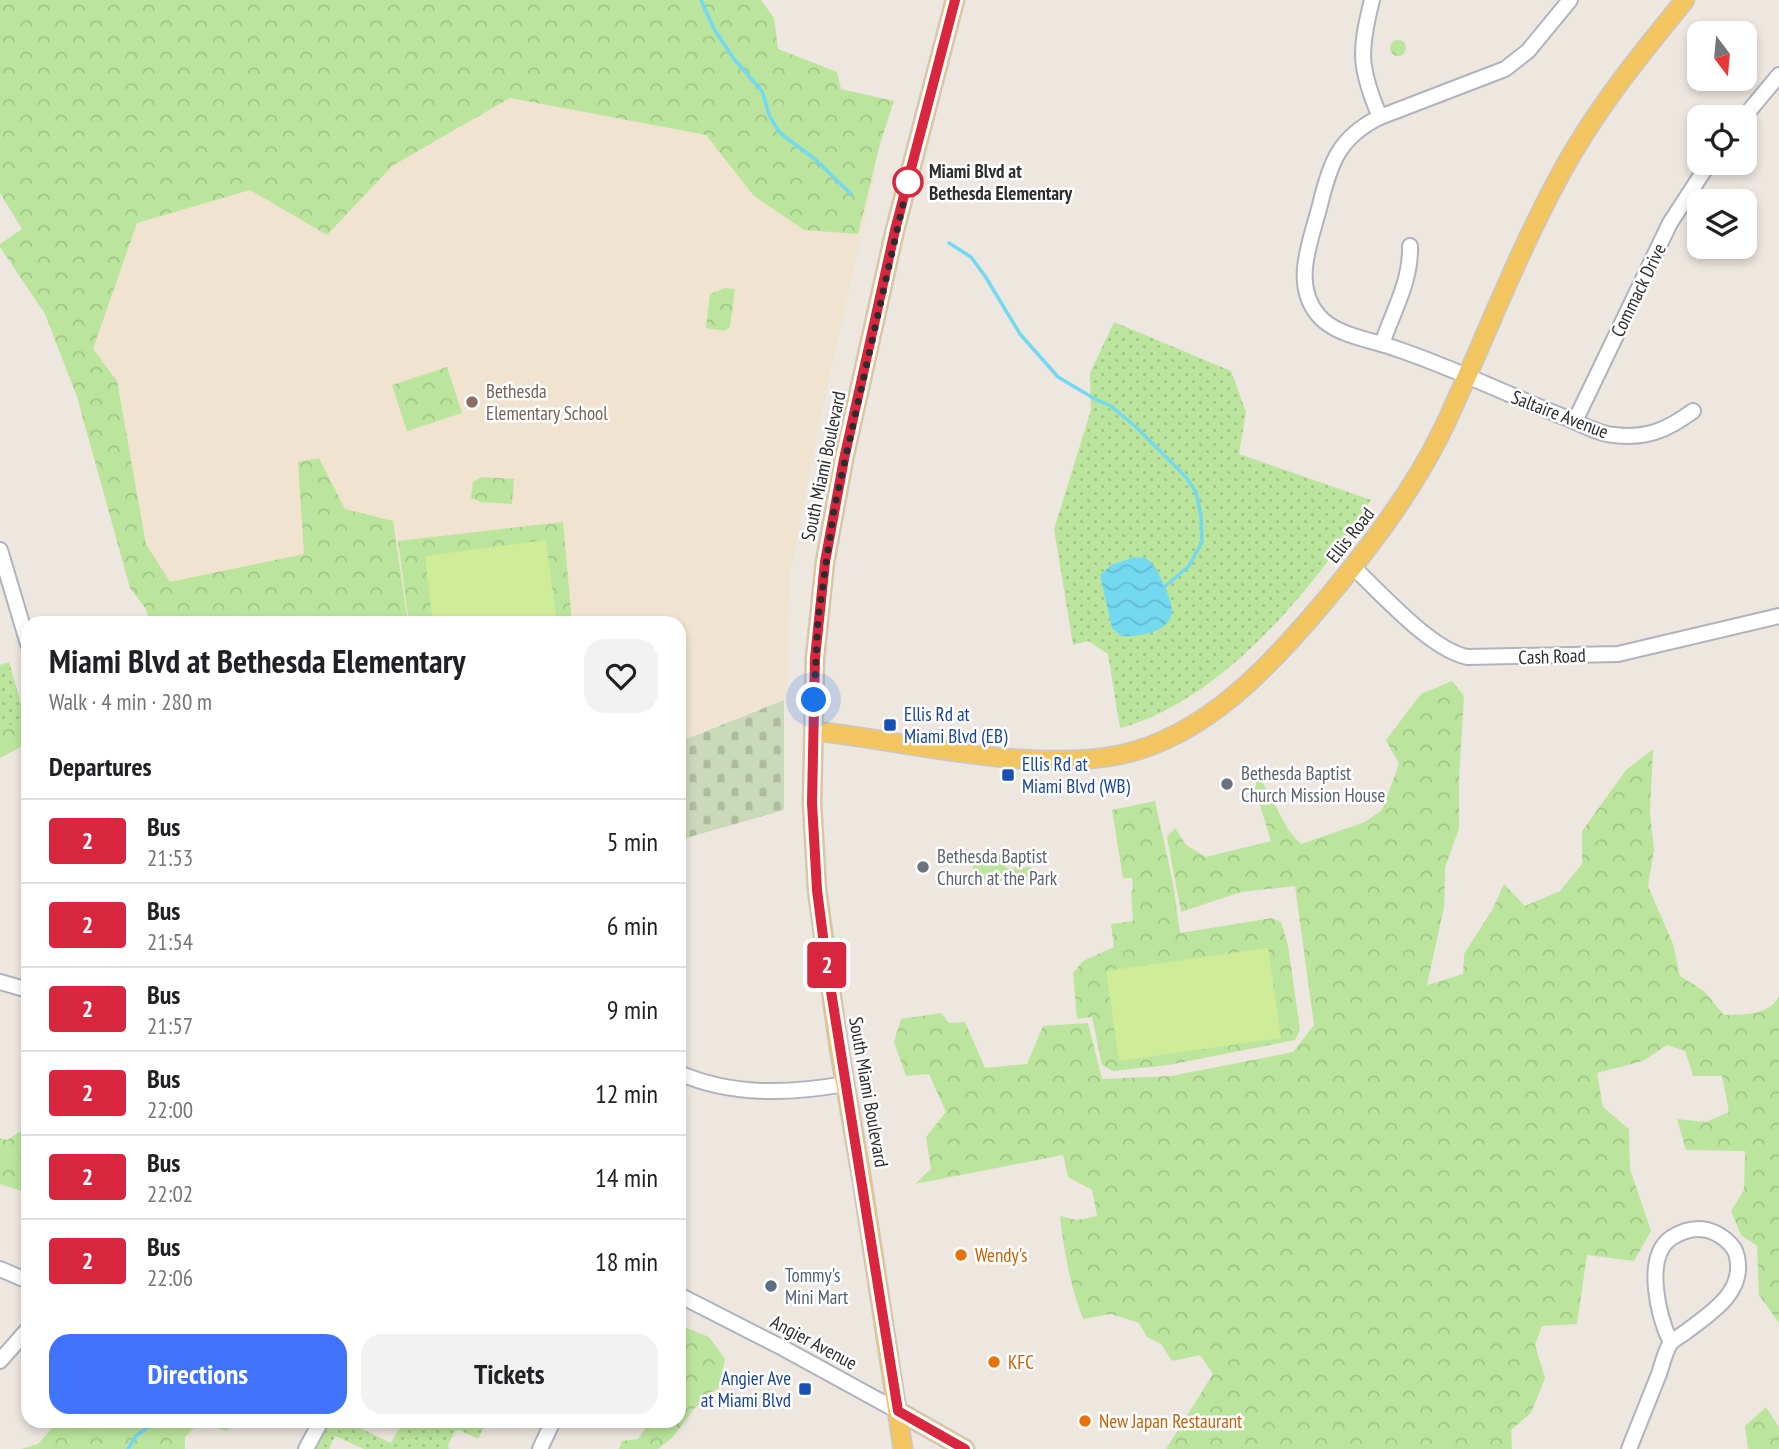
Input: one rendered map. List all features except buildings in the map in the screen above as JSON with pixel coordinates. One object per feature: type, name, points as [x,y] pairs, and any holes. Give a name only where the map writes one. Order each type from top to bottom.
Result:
[{"type":"main road","name":"South Miami Boulevard","points":[[903,1449],[817,890],[812,803],[814,731],[818,619],[834,509],[895,230],[954,0]]},
{"type":"main road","name":"Ellis Road","points":[[814,731],[1025,759],[1082,759],[1129,752],[1179,732],[1214,712],[1276,657],[1382,531],[1408,492],[1443,428],[1550,194],[1580,140],[1643,52],[1685,0]]},
{"type":"main road","name":"Angier Avenue","points":[[898,1411],[965,1449]]},
{"type":"street","points":[[1372,0],[1363,39],[1362,62],[1380,117]]},
{"type":"street","name":"Saltaire Avenue","points":[[1570,0],[1528,51],[1505,69],[1366,123],[1342,144],[1333,160],[1310,243],[1304,281],[1309,301],[1319,317],[1344,332],[1466,375],[1522,401],[1610,435],[1638,436],[1671,427],[1693,411]]},
{"type":"street","points":[[1754,105],[1779,75]]},
{"type":"street","name":"Commack Drive","points":[[1575,421],[1670,223],[1701,175]]},
{"type":"street","points":[[1382,344],[1404,291],[1411,264],[1410,246]]},
{"type":"street","points":[[0,550],[21,620]]},
{"type":"street","name":"Cash Road","points":[[1353,567],[1430,638],[1450,651],[1468,657],[1618,654],[1779,616]]},
{"type":"street","points":[[0,982],[21,988]]},
{"type":"street","points":[[686,1076],[705,1083],[747,1091],[788,1092],[845,1084]]},
{"type":"street","points":[[1629,1449],[1671,1343],[1712,1312],[1731,1292],[1737,1280],[1737,1252],[1717,1234],[1692,1229],[1682,1232],[1665,1243],[1659,1253],[1658,1309],[1671,1343]]},
{"type":"street","points":[[0,1269],[21,1279]]},
{"type":"street","name":"Angier Avenue","points":[[686,1299],[898,1411]]},
{"type":"street","points":[[0,1361],[21,1337]]},
{"type":"street","points":[[306,1449],[317,1428]]},
{"type":"street","points":[[540,1449],[550,1428]]},
{"type":"shaded area","name":"Bethesda Elementary School","points":[[510,98],[876,168],[819,424],[790,575],[786,698],[686,737],[686,616],[407,616],[393,522],[345,509],[298,462],[304,554],[170,583],[146,544],[117,381],[93,349],[137,223],[250,190],[327,235],[392,166]]},
{"type":"green space","points":[[0,0],[761,0],[774,18],[778,49],[837,72],[841,89],[894,101],[880,144],[858,234],[804,230],[754,196],[706,135],[510,98],[392,166],[327,235],[250,190],[137,223],[93,349],[117,381],[146,544],[170,582],[304,554],[298,462],[319,458],[345,509],[393,521],[407,616],[148,616],[146,609],[130,588],[77,397],[45,314],[0,247],[0,244],[22,229],[0,193]]},
{"type":"green space","points":[[1395,40],[1401,40],[1406,48],[1404,54],[1395,56],[1390,51],[1390,45]]},
{"type":"green space","points":[[725,288],[735,289],[730,327],[725,331],[706,328],[710,294]]},
{"type":"green space","points":[[1114,322],[1231,371],[1246,412],[1239,454],[1371,500],[1323,568],[1294,603],[1230,667],[1195,693],[1158,714],[1120,728],[1108,654],[1088,641],[1073,645],[1054,529],[1091,410],[1090,373]],"holes":[[[1134,557],[1112,628],[1100,575],[1111,565]]]},
{"type":"green space","points":[[447,367],[462,413],[407,431],[392,385]]},
{"type":"green space","points":[[481,477],[514,479],[512,504],[481,502],[471,498],[473,482]]},
{"type":"green space","points":[[563,522],[571,616],[408,616],[398,541]]},
{"type":"green space","points":[[546,540],[556,616],[432,616],[425,556]]},
{"type":"green space","points":[[9,662],[21,704],[21,722],[0,728],[0,665]]},
{"type":"green space","points":[[1452,681],[1464,696],[1459,829],[1445,867],[1444,907],[1427,985],[1463,974],[1464,954],[1492,910],[1504,884],[1525,906],[1560,891],[1582,864],[1582,831],[1626,770],[1653,749],[1650,813],[1654,850],[1648,886],[1673,944],[1680,976],[1704,991],[1724,1015],[1762,1011],[1779,997],[1779,1323],[1759,1295],[1757,1246],[1741,1235],[1731,1211],[1744,1190],[1745,1151],[1686,1150],[1677,1119],[1706,1122],[1729,1112],[1722,1076],[1693,1076],[1685,1051],[1667,1045],[1643,1061],[1597,1073],[1603,1107],[1629,1129],[1630,1169],[1651,1231],[1634,1261],[1587,1255],[1577,1324],[1542,1326],[1535,1345],[1545,1378],[1531,1413],[1511,1430],[1512,1449],[1166,1449],[1213,1374],[1200,1355],[1172,1361],[1161,1344],[1147,1337],[1139,1323],[1111,1314],[1083,1319],[1068,1268],[1060,1216],[1077,1220],[1097,1216],[1092,1190],[1068,1177],[1063,1155],[915,1184],[931,1169],[926,1137],[946,1112],[929,1074],[906,1076],[894,1042],[901,1019],[941,1013],[949,1023],[965,1022],[985,1068],[1027,1064],[1043,1026],[1088,1023],[1102,1079],[1171,1076],[1293,1052],[1314,1025],[1295,886],[1241,892],[1181,912],[1167,837],[1175,828],[1186,845],[1206,857],[1271,841],[1255,789],[1258,774],[1289,831],[1301,844],[1365,822],[1382,810],[1399,764],[1386,740],[1421,694]]},
{"type":"green space","points":[[784,700],[784,810],[686,838],[686,739]]},
{"type":"green space","points":[[21,722],[21,747],[0,758],[0,728]]},
{"type":"green space","points":[[1155,801],[1173,883],[1180,933],[1272,918],[1281,922],[1288,945],[1300,1030],[1295,1040],[1169,1065],[1113,1071],[1102,1065],[1092,1017],[1077,1019],[1073,973],[1083,961],[1114,947],[1111,924],[1133,921],[1132,878],[1123,878],[1112,810]]},
{"type":"green space","points":[[1005,854],[1006,868],[1031,867],[1031,880],[974,883],[972,856]]},
{"type":"green space","points":[[1268,948],[1281,1038],[1119,1061],[1106,971]]},
{"type":"green space","points":[[21,1131],[21,1191],[0,1184],[0,1138],[7,1140]]},
{"type":"green space","points":[[687,1328],[709,1337],[725,1359],[719,1387],[686,1420]]},
{"type":"green space","points":[[1766,1407],[1779,1427],[1779,1449],[1748,1449],[1745,1426]]},
{"type":"green space","points":[[52,1428],[194,1428],[185,1437],[185,1449],[21,1449],[38,1444]]},
{"type":"green space","points":[[326,1428],[360,1428],[391,1443],[399,1428],[484,1428],[478,1439],[459,1430],[455,1431],[448,1445],[449,1449],[364,1449],[335,1436],[329,1449],[316,1449]]},
{"type":"green space","points":[[645,1428],[680,1428],[658,1449],[619,1449],[622,1441],[638,1439]]},
{"type":"water","points":[[1134,557],[1146,558],[1155,567],[1172,612],[1170,619],[1159,629],[1135,636],[1121,636],[1112,628],[1100,575],[1111,565]]},
{"type":"waterway","points":[[701,0],[714,29],[734,59],[762,91],[770,117],[780,133],[816,160],[851,194]]},
{"type":"waterway","points":[[949,243],[971,257],[1020,334],[1058,377],[1111,406],[1186,477],[1196,492],[1201,516],[1202,542],[1189,566],[1163,588]]},
{"type":"waterway","points":[[128,1449],[136,1436],[147,1428]]},
{"type":"bus line","name":"2","points":[[955,0],[895,230],[834,509],[825,562],[815,658],[812,803],[817,890],[826,960],[898,1411],[965,1449]]},
{"type":"place","name":"Miami Blvd at Bethesda Elementary","points":[[908,182]]},
{"type":"place","name":"Bethesda Elementary School","points":[[472,402]]},
{"type":"place","name":"Ellis Rd at Miami Blvd (EB)","points":[[890,725]]},
{"type":"place","name":"Ellis Rd at Miami Blvd (WB)","points":[[1008,775]]},
{"type":"place","name":"Bethesda Baptist Church Mission House","points":[[1227,784]]},
{"type":"place","name":"Bethesda Baptist Church at the Park","points":[[923,867]]},
{"type":"place","name":"Wendy's","points":[[961,1255]]},
{"type":"place","name":"Tommy's Mini Mart","points":[[771,1286]]},
{"type":"place","name":"KFC","points":[[994,1362]]},
{"type":"place","name":"Angier Ave at Miami Blvd","points":[[805,1389]]},
{"type":"place","name":"New Japan Restaurant","points":[[1085,1421]]},
{"type":"route","points":[[814,700],[818,619],[834,509],[908,182]]}]
